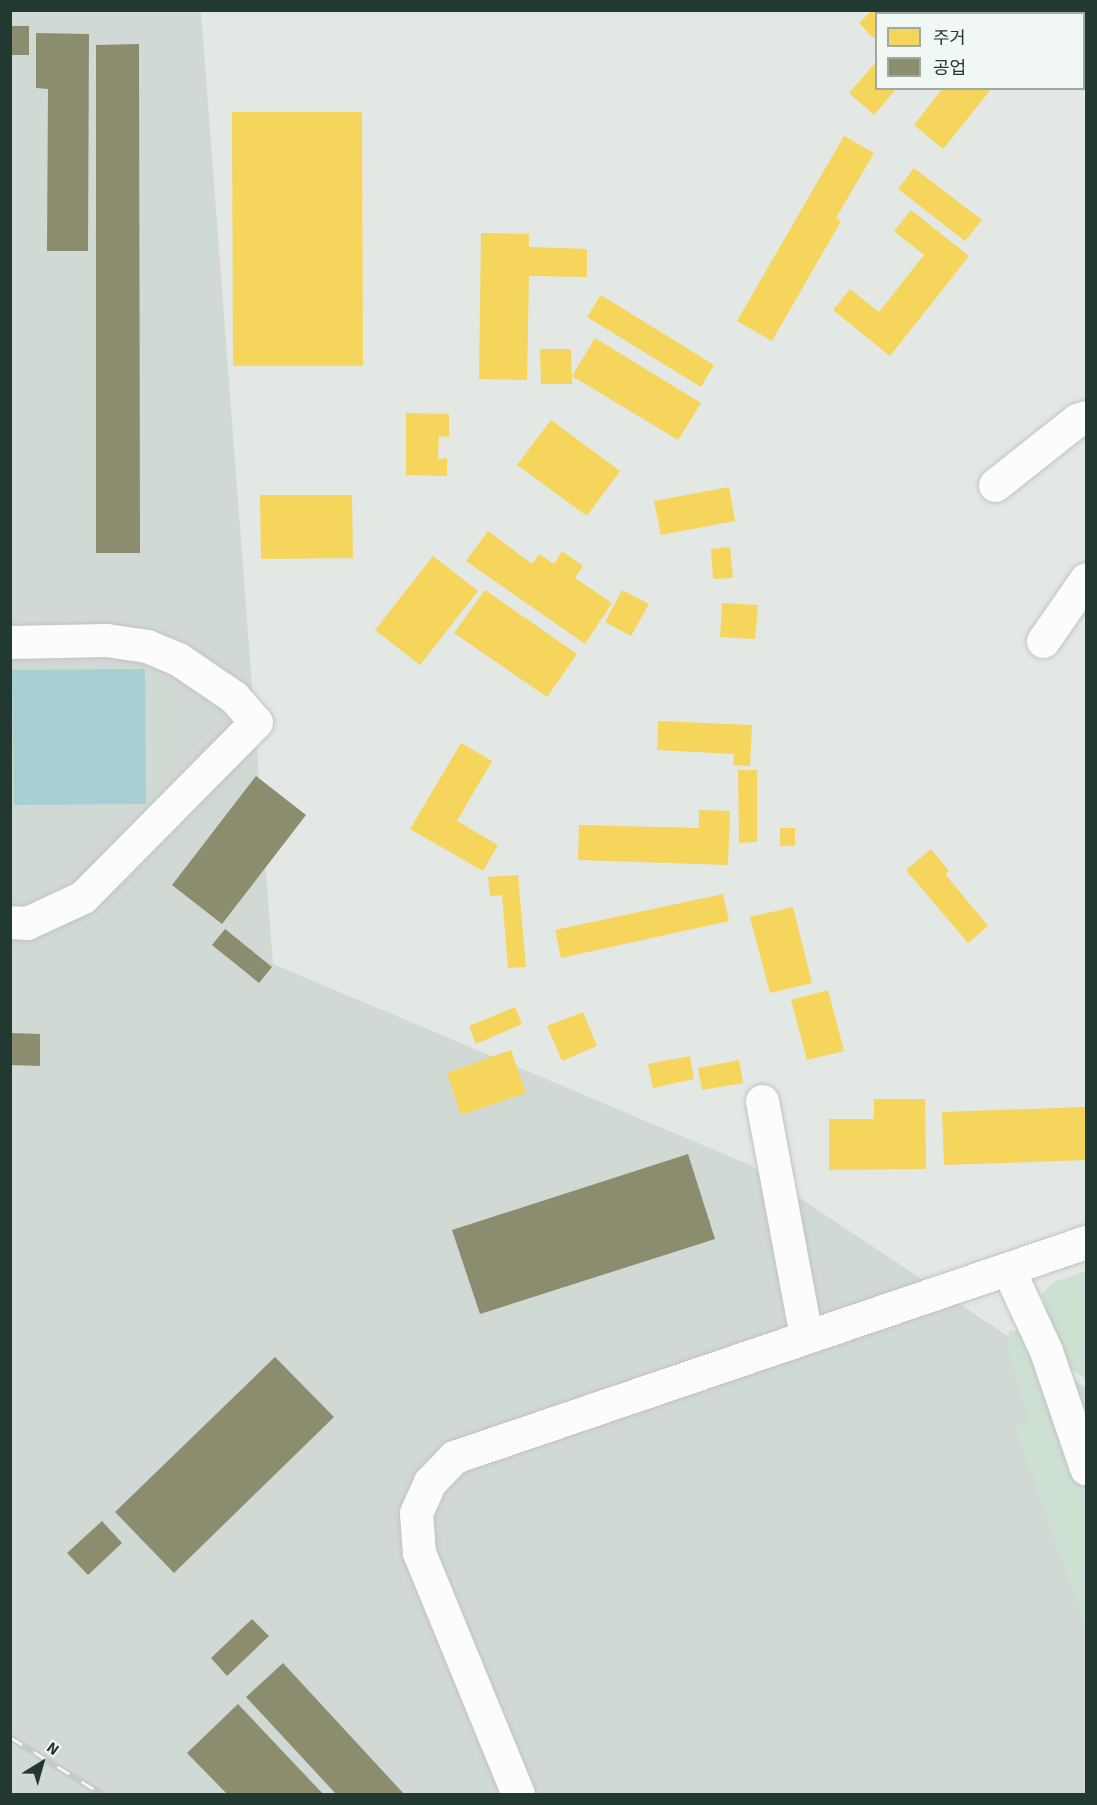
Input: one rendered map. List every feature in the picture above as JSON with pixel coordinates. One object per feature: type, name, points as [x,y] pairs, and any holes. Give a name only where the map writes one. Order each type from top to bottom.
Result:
[{"type":"street","points":[[995,485],[1077,420],[1086,417]]},
{"type":"street","points":[[1043,641],[1086,579]]},
{"type":"street","points":[[10,642],[106,640],[147,646],[178,659],[234,697],[256,722],[83,897],[27,923],[10,922]]},
{"type":"street","points":[[762,1101],[806,1337]]},
{"type":"street","points":[[519,1794],[419,1553],[416,1513],[430,1482],[454,1457],[1086,1242]]},
{"type":"street","points":[[1008,1269],[1073,1389],[1086,1468]]},
{"type":"shaded area","points":[[11,11],[201,11],[273,964],[750,1165],[1086,1388],[1086,1794],[11,1794]]},
{"type":"green space","points":[[1086,1271],[1086,1379],[1064,1365],[1041,1295],[1054,1282]]},
{"type":"green space","points":[[1009,1331],[1024,1331],[1034,1339],[1086,1488],[1086,1627],[1015,1427],[1030,1421],[1007,1347]]},
{"type":"water","points":[[145,669],[146,804],[14,805],[12,670]]},
{"type":"building: 주거","points":[[872,10],[901,10],[900,12],[875,12],[875,36],[873,38],[859,23]]},
{"type":"building: 주거","points":[[922,10],[961,10],[962,12],[920,12]]},
{"type":"building: 주거","points":[[1006,10],[1054,10],[1053,12],[1005,12]]},
{"type":"building: 주거","points":[[1065,10],[1086,10],[1086,29],[1085,12]]},
{"type":"building: 주거","points":[[875,63],[875,90],[895,90],[874,115],[849,93]]},
{"type":"building: 주거","points":[[941,90],[990,90],[943,149],[914,125]]},
{"type":"building: 주거","points":[[232,112],[362,112],[363,366],[233,366]]},
{"type":"building: 주거","points":[[844,136],[874,153],[836,218],[841,221],[772,341],[737,321]]},
{"type":"building: 주거","points":[[914,168],[982,220],[965,241],[898,189]]},
{"type":"building: 주거","points":[[911,210],[969,256],[890,356],[833,310],[850,289],[879,312],[924,255],[894,231]]},
{"type":"building: 주거","points":[[481,233],[529,234],[529,247],[587,249],[587,277],[529,276],[527,380],[479,379]]},
{"type":"building: 주거","points":[[601,295],[714,365],[701,387],[587,317]]},
{"type":"building: 주거","points":[[595,338],[701,403],[678,440],[572,376]]},
{"type":"building: 주거","points":[[540,349],[571,349],[572,384],[541,384]]},
{"type":"building: 주거","points":[[406,413],[449,414],[449,437],[439,436],[438,459],[447,458],[447,476],[406,475]]},
{"type":"building: 주거","points":[[551,420],[620,471],[587,516],[517,465]]},
{"type":"building: 주거","points":[[729,487],[735,521],[661,535],[654,501]]},
{"type":"building: 주거","points":[[260,495],[352,495],[353,558],[261,559]]},
{"type":"building: 주거","points":[[488,531],[532,564],[539,554],[554,564],[562,551],[583,566],[575,578],[612,603],[585,644],[466,561]]},
{"type":"building: 주거","points":[[730,547],[733,578],[713,579],[711,549]]},
{"type":"building: 주거","points":[[433,556],[478,591],[420,665],[375,630]]},
{"type":"building: 주거","points":[[485,590],[577,654],[547,697],[454,633]]},
{"type":"building: 주거","points":[[622,590],[649,604],[631,636],[605,622]]},
{"type":"building: 주거","points":[[722,603],[758,605],[755,639],[720,637]]},
{"type":"building: 주거","points":[[658,721],[752,725],[750,766],[733,765],[734,754],[657,750]]},
{"type":"building: 주거","points":[[461,743],[492,761],[457,821],[498,845],[483,871],[410,829]]},
{"type":"building: 주거","points":[[738,770],[757,770],[757,842],[739,843]]},
{"type":"building: 주거","points":[[699,810],[730,811],[728,865],[578,860],[579,825],[699,828]]},
{"type":"building: 주거","points":[[780,828],[795,828],[795,846],[780,846]]},
{"type":"building: 주거","points":[[931,849],[949,871],[945,874],[988,926],[968,943],[906,870]]},
{"type":"building: 주거","points":[[518,875],[526,967],[508,968],[502,895],[490,896],[488,877]]},
{"type":"building: 주거","points":[[723,894],[729,921],[561,958],[555,930]]},
{"type":"building: 주거","points":[[793,907],[812,983],[770,993],[750,917]]},
{"type":"building: 주거","points":[[828,990],[844,1051],[807,1060],[791,1000]]},
{"type":"building: 주거","points":[[515,1007],[522,1024],[476,1044],[469,1026]]},
{"type":"building: 주거","points":[[583,1012],[597,1046],[562,1061],[547,1026]]},
{"type":"building: 주거","points":[[511,1050],[526,1093],[461,1115],[447,1073]]},
{"type":"building: 주거","points":[[690,1056],[694,1079],[653,1088],[648,1064]]},
{"type":"building: 주거","points":[[739,1060],[743,1083],[702,1090],[698,1068]]},
{"type":"building: 주거","points":[[874,1099],[925,1099],[926,1169],[829,1170],[829,1119],[874,1119]]},
{"type":"building: 주거","points":[[1085,1107],[1086,1160],[944,1165],[942,1112]]},
{"type":"building: 공업","points":[[10,26],[29,26],[29,55],[10,55]]},
{"type":"building: 공업","points":[[36,33],[89,34],[88,251],[47,251],[48,89],[36,88]]},
{"type":"building: 공업","points":[[139,44],[140,553],[96,553],[96,45]]},
{"type":"building: 공업","points":[[256,776],[306,815],[222,924],[172,885]]},
{"type":"building: 공업","points":[[225,929],[272,967],[259,983],[212,945]]},
{"type":"building: 공업","points":[[10,1033],[40,1034],[40,1066],[10,1065]]},
{"type":"building: 공업","points":[[688,1154],[715,1239],[480,1314],[452,1230]]},
{"type":"building: 공업","points":[[275,1357],[334,1417],[174,1573],[115,1512]]},
{"type":"building: 공업","points":[[102,1521],[122,1543],[88,1575],[67,1553]]},
{"type":"building: 공업","points":[[252,1619],[269,1636],[227,1676],[211,1658]]},
{"type":"building: 공업","points":[[283,1663],[404,1794],[336,1794],[246,1697]]},
{"type":"building: 공업","points":[[238,1704],[323,1794],[227,1794],[187,1753]]},
{"type":"railway","points":[[10,1737],[102,1794]]}]
